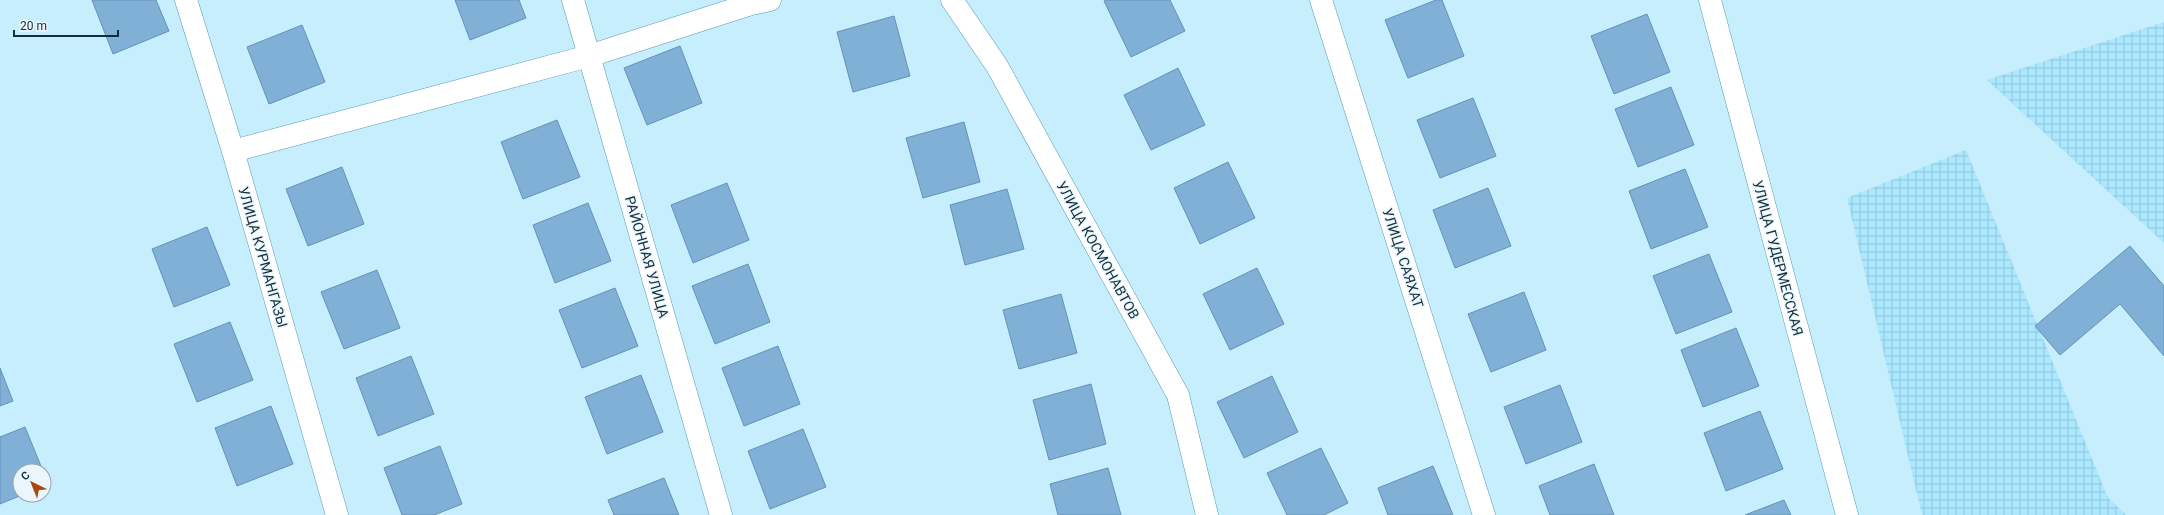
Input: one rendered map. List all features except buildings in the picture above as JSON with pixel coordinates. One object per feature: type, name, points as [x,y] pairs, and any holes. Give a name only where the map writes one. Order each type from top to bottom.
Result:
[{"type":"street","name":"УЛИЦА КУРМАНГАЗЫ","points":[[186,0],[233,151],[337,515]]},
{"type":"street","name":"РАЙОННАЯ УЛИЦА","points":[[573,0],[721,515]]},
{"type":"street","points":[[233,151],[589,56],[751,4],[770,0]]},
{"type":"street","name":"УЛИЦА КОСМОНАВТОВ","points":[[952,0],[997,66],[1178,395],[1207,515]]},
{"type":"street","name":"УЛИЦА САЯХАТ","points":[[1321,0],[1484,515]]},
{"type":"street","name":"УЛИЦА ГУДЕРМЕССКАЯ","points":[[1710,0],[1847,515]]},
{"type":"shaded area","points":[[2164,22],[2164,243],[1987,80]]},
{"type":"shaded area","points":[[1966,150],[2108,498],[2126,515],[1922,515],[1847,198]]}]
